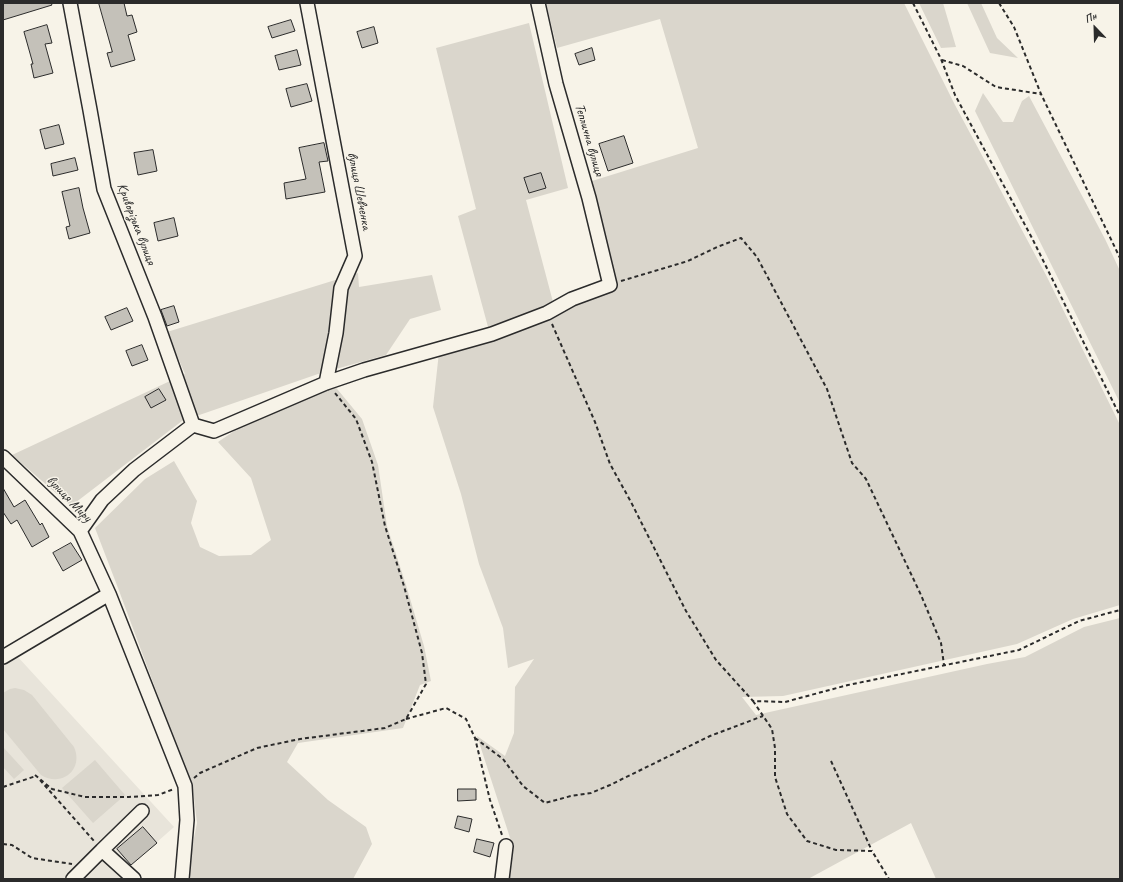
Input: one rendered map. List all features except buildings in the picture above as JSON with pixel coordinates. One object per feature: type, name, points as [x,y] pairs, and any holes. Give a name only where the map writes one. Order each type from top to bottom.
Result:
[{"type":"street","name":"Криворізька вулиця","points":[[70,3],[104,189],[155,317],[193,425]]},
{"type":"street","name":"вулиця Шевченка","points":[[307,3],[355,256],[341,288],[336,333],[326,383]]},
{"type":"street","name":"Теплична вулиця","points":[[538,3],[556,84],[589,198],[610,285]]},
{"type":"street","points":[[80,531],[102,500],[134,470],[193,425],[214,431],[326,383],[364,370],[492,334],[547,312],[572,299],[610,285]]},
{"type":"street","name":"вулиця Миру","points":[[3,457],[80,531],[109,594],[185,786],[187,820],[182,879]]},
{"type":"street","points":[[3,657],[109,594]]},
{"type":"street","points":[[73,879],[142,811]]},
{"type":"street","points":[[502,879],[506,846]]},
{"type":"street","points":[[102,850],[134,879]]},
{"type":"path","points":[[913,3],[941,60],[955,95],[1032,238],[1120,416]]},
{"type":"path","points":[[999,3],[1014,27],[1041,94],[1120,258]]},
{"type":"path","points":[[941,60],[963,66],[996,88],[1041,94]]},
{"type":"path","points":[[610,285],[688,260],[741,238],[757,257],[827,389],[852,463],[866,479],[921,595],[941,643],[944,665]]},
{"type":"path","points":[[547,312],[595,422],[610,464],[631,502],[686,611],[716,660],[753,701],[772,729],[775,748],[776,777],[787,814],[807,841],[836,850],[872,851]]},
{"type":"path","points":[[326,383],[356,419],[372,462],[385,526],[404,586],[422,653],[426,684],[406,719]]},
{"type":"path","points":[[753,701],[786,702],[848,685],[1019,650],[1079,621],[1120,610]]},
{"type":"path","points":[[35,775],[52,789],[85,796],[129,797],[158,795],[185,786],[200,773],[257,748],[300,739],[385,728],[406,719],[446,708],[466,719],[475,738],[490,800],[506,846]]},
{"type":"path","points":[[475,738],[503,760],[523,786],[546,803],[571,796],[591,793],[710,736],[763,716]]},
{"type":"path","points":[[831,761],[872,851],[889,879]]},
{"type":"path","points":[[3,788],[35,775]]},
{"type":"path","points":[[35,775],[102,850]]},
{"type":"path","points":[[3,844],[12,845],[32,858],[86,866]]},
{"type":"shaded area","points":[[546,3],[904,3],[955,105],[1046,275],[1120,425],[1120,605],[1073,619],[1017,644],[783,696],[742,697],[756,715],[1025,657],[1084,627],[1120,618],[1120,879],[936,879],[911,823],[808,879],[509,879],[513,847],[477,736],[505,756],[514,733],[515,687],[534,659],[508,668],[503,628],[479,564],[461,494],[433,407],[439,352],[491,338],[458,216],[476,209],[436,48],[529,23],[568,188],[526,200],[553,302],[614,276],[592,181],[698,148],[660,19],[557,48]]},
{"type":"shaded area","points":[[919,3],[943,3],[956,47],[941,48]]},
{"type":"shaded area","points":[[967,3],[981,3],[997,38],[1018,58],[990,53]]},
{"type":"shaded area","points":[[983,93],[1003,122],[1013,122],[1022,101],[1029,96],[1105,239],[1120,271],[1120,403],[975,111]]},
{"type":"shaded area","points":[[358,273],[359,287],[432,275],[441,310],[410,319],[386,355],[318,374],[182,421],[71,506],[12,455],[185,374],[167,332]]},
{"type":"shaded area","points":[[333,384],[362,419],[378,465],[387,526],[424,646],[431,681],[420,685],[403,728],[298,743],[287,762],[328,800],[366,827],[372,844],[353,879],[191,879],[188,868],[197,823],[193,790],[95,528],[145,479],[174,461],[197,501],[191,523],[200,547],[219,556],[251,555],[271,540],[251,478],[218,442],[252,419]]},
{"type":"shaded area","points":[[17,656],[174,827],[131,865],[120,879],[3,879],[3,665]]},
{"type":"shaded area","points":[[15,688],[24,690],[32,695],[74,747],[76,762],[69,774],[63,778],[56,779],[41,775],[3,729],[3,693]]},
{"type":"shaded area","points":[[3,747],[24,770],[14,779],[3,767]]},
{"type":"shaded area","points":[[95,760],[125,795],[93,823],[62,788]]}]
